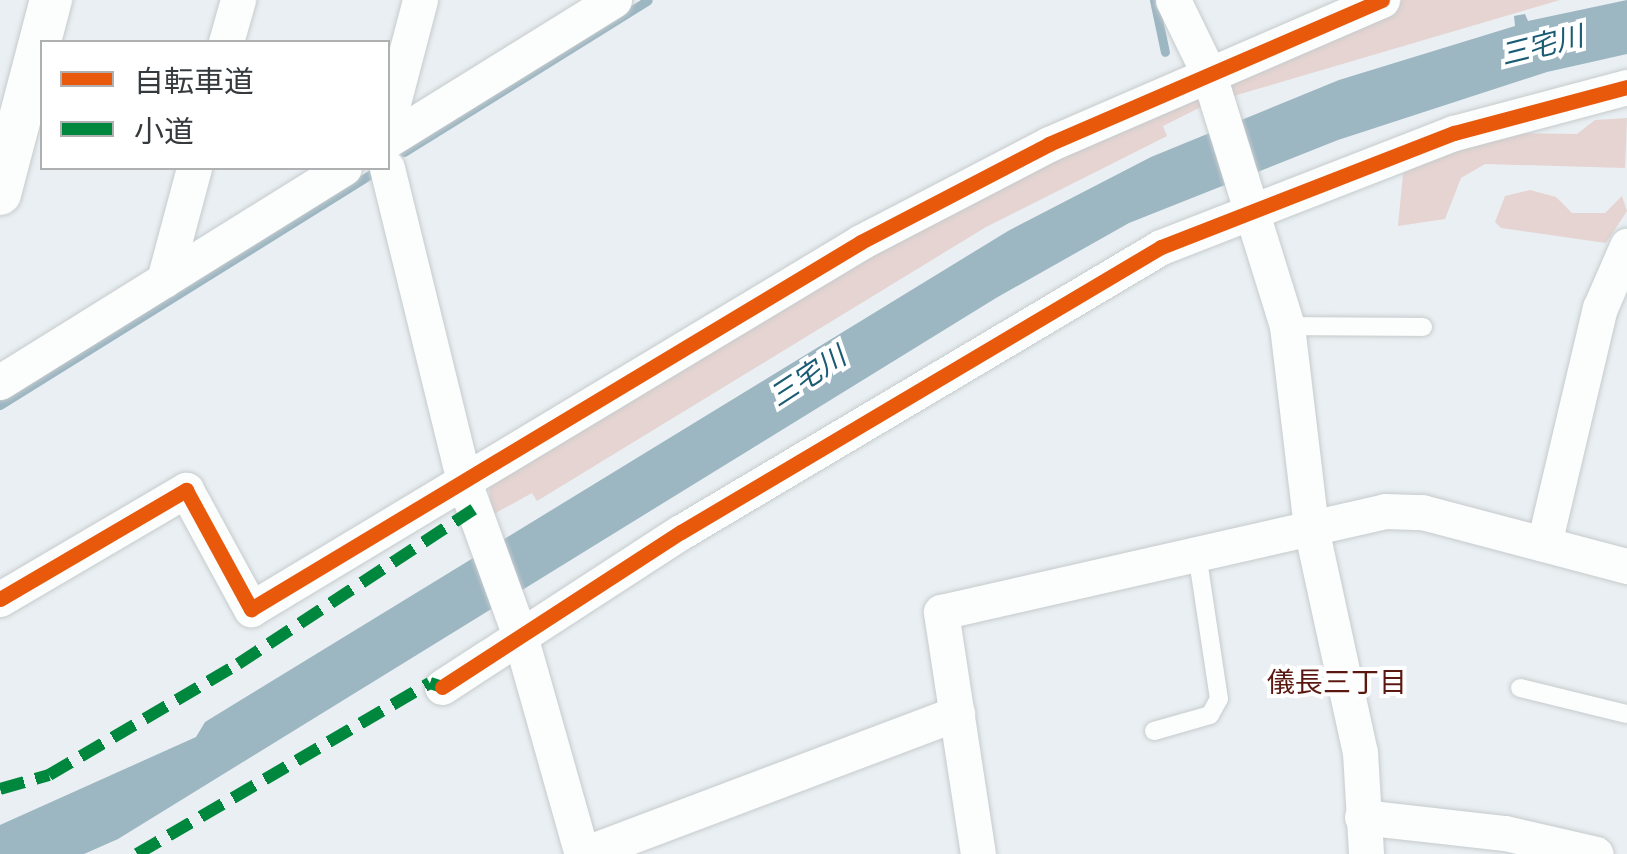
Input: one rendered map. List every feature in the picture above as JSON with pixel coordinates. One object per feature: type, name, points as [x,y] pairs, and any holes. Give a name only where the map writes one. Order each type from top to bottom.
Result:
[{"type":"street","points":[[40,40],[51,0]]},
{"type":"street","points":[[227,40],[238,0]]},
{"type":"street","points":[[390,114],[420,0]]},
{"type":"street","points":[[390,139],[614,0]]},
{"type":"street","points":[[1173,0],[1212,85],[1255,208],[1287,326],[1311,528],[1360,752],[1366,854]]},
{"type":"street","points":[[0,599],[186,490],[251,609],[469,496],[861,242],[1048,144],[1212,85],[1382,0]]},
{"type":"street","points":[[0,194],[40,42]]},
{"type":"street","points":[[442,687],[519,632],[681,532],[1161,246],[1454,133],[1627,87]]},
{"type":"street","points":[[164,280],[193,170]]},
{"type":"street","points":[[0,382],[341,170]]},
{"type":"street","points":[[388,170],[469,496],[519,632],[583,854],[956,713]]},
{"type":"street","points":[[1544,544],[1600,308],[1627,246]]},
{"type":"street","points":[[978,854],[941,612],[1385,511],[1422,512],[1627,566]]},
{"type":"street","points":[[1362,817],[1505,833],[1596,854]]},
{"type":"lane","points":[[1287,326],[1423,327]]},
{"type":"lane","points":[[1154,732],[1210,716],[1219,700],[1197,554]]},
{"type":"lane","points":[[1520,688],[1627,714]]},
{"type":"shaded area","points":[[1403,0],[1560,0],[1230,97],[1219,73]]},
{"type":"shaded area","points":[[1191,90],[1207,104],[1163,126],[1167,136],[986,227],[537,501],[532,493],[492,515],[488,477],[869,246]]},
{"type":"shaded area","points":[[1627,118],[1625,168],[1485,164],[1461,178],[1445,219],[1398,226],[1403,174],[1441,152],[1511,133],[1577,134],[1595,120]]},
{"type":"shaded area","points":[[1530,190],[1556,197],[1572,213],[1605,213],[1622,196],[1627,211],[1606,243],[1501,228],[1495,222],[1505,196]]},
{"type":"water","name":"三宅川","points":[[1627,0],[1627,54],[1547,72],[1338,140],[1129,223],[996,298],[118,839],[84,854],[0,854],[0,825],[196,737],[205,722],[1008,231],[1151,157],[1339,80],[1515,26],[1514,16],[1525,14],[1528,21]]},
{"type":"waterway","points":[[404,152],[648,0]]},
{"type":"waterway","points":[[1154,0],[1165,52]]},
{"type":"waterway","points":[[0,405],[372,173]]},
{"type":"marked path","points":[[0,789],[49,775],[238,664],[474,509]]},
{"type":"marked path","points":[[137,854],[430,683],[442,687]]},
{"type":"cycle path","points":[[0,599],[186,490],[251,609],[861,242],[1049,144],[1382,0]]},
{"type":"cycle path","points":[[442,687],[681,532],[1161,247],[1454,133],[1627,87]]},
{"type":"district","name":"儀長三丁目","points":[[1337,683]]}]
